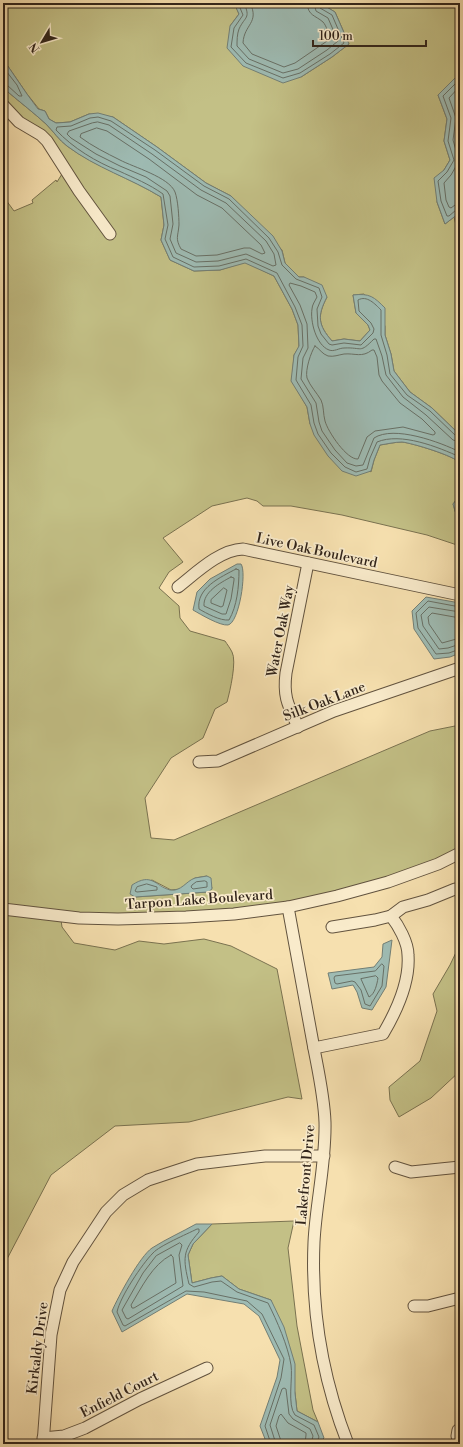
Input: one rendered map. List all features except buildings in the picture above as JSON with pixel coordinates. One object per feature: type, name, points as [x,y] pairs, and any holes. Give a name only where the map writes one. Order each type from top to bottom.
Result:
[{"type":"street","points":[[3,105],[19,122],[41,135],[47,141],[79,191],[110,234]]},
{"type":"street","name":"Live Oak Boulevard","points":[[178,587],[223,553],[234,549],[243,549],[460,595]]},
{"type":"street","name":"Water Oak Way","points":[[298,727],[285,699],[284,688],[308,563]]},
{"type":"street","name":"Silk Oak Lane","points":[[199,762],[218,762],[334,711],[460,668]]},
{"type":"street","name":"Tarpon Lake Boulevard","points":[[3,909],[79,918],[118,919],[234,914],[288,907],[337,896],[388,882],[438,864],[460,853]]},
{"type":"street","points":[[332,927],[391,916],[403,907],[428,900],[455,889]]},
{"type":"street","name":"Lakefront Drive","points":[[288,907],[314,1048],[325,1121],[324,1156],[314,1242],[316,1307],[326,1372],[333,1403],[348,1444]]},
{"type":"street","points":[[314,1048],[383,1034],[394,1016],[407,975],[408,954],[399,926],[391,916]]},
{"type":"street","name":"Kirkaldy Drive","points":[[43,1441],[51,1335],[60,1290],[73,1262],[106,1212],[123,1195],[148,1180],[197,1164],[265,1156],[324,1156]]},
{"type":"street","points":[[395,1167],[411,1172],[460,1167]]},
{"type":"street","points":[[414,1306],[428,1306],[460,1298]]},
{"type":"street","name":"Enfield Court","points":[[43,1441],[64,1436],[86,1428],[140,1398],[207,1368]]},
{"type":"street","points":[[460,1429],[458,1430],[457,1436],[460,1442]]},
{"type":"shaded area","points":[[3,3],[234,3],[239,14],[230,26],[301,77],[349,44],[335,12],[320,3],[460,3],[460,73],[438,95],[447,119],[444,141],[450,160],[444,170],[437,202],[445,224],[454,217],[460,241],[460,435],[432,408],[410,392],[394,371],[391,354],[385,335],[385,326],[364,294],[353,295],[356,313],[368,325],[370,330],[360,341],[344,339],[332,341],[324,330],[320,320],[320,315],[327,297],[304,277],[299,277],[285,263],[282,250],[231,196],[206,183],[113,117],[89,114],[70,122],[56,123],[49,119],[45,111],[39,109],[27,94],[3,59]]},
{"type":"shaded area","points":[[3,86],[46,124],[67,146],[101,166],[161,197],[164,225],[161,240],[170,260],[194,271],[220,270],[245,262],[274,276],[292,309],[298,325],[299,347],[294,355],[292,381],[307,407],[310,424],[371,472],[380,445],[397,442],[433,450],[460,463],[460,495],[453,504],[456,514],[460,517],[460,546],[427,535],[342,515],[291,506],[263,506],[257,501],[247,498],[212,506],[163,538],[183,562],[169,572],[159,588],[179,606],[180,618],[190,631],[225,641],[232,652],[234,662],[227,702],[215,709],[203,738],[171,758],[145,798],[151,838],[174,840],[430,731],[460,725],[460,849],[436,861],[387,878],[288,903],[187,913],[80,914],[3,905],[3,196],[14,211],[33,203],[32,200],[56,180],[57,182],[62,174],[87,211],[109,239],[116,234],[23,119],[3,98]],"holes":[[[207,876],[212,888],[208,892],[135,897],[132,887],[152,880],[171,890],[180,889],[195,878]]]},
{"type":"shaded area","points":[[3,913],[61,920],[62,927],[74,943],[115,950],[139,941],[164,944],[204,939],[231,946],[277,969],[302,1099],[288,1097],[189,1122],[115,1126],[51,1175],[7,1259],[3,1276]]},
{"type":"shaded area","points":[[460,944],[460,1071],[431,1098],[399,1117],[390,1100],[389,1087],[420,1061],[437,1011],[433,994]]},
{"type":"shaded area","points":[[294,1221],[288,1248],[297,1326],[313,1410],[318,1422],[297,1411],[295,1393],[271,1300],[239,1289],[222,1276],[192,1283],[188,1255],[193,1244],[212,1224]]},
{"type":"water","points":[[234,3],[320,3],[335,12],[349,44],[301,77],[283,83],[243,66],[227,48],[230,26],[239,14]]},
{"type":"water","points":[[3,59],[38,109],[45,111],[49,119],[56,123],[70,122],[89,114],[98,113],[113,117],[206,183],[231,196],[273,236],[282,251],[285,263],[299,277],[304,277],[322,285],[327,297],[320,315],[320,320],[324,330],[332,341],[344,339],[360,341],[370,330],[368,325],[356,313],[353,295],[368,295],[378,301],[385,308],[385,335],[391,354],[394,371],[410,392],[432,408],[460,435],[460,463],[433,450],[399,442],[380,445],[371,471],[356,476],[342,471],[328,456],[314,435],[310,424],[307,407],[291,381],[294,355],[299,346],[298,325],[292,309],[274,276],[245,263],[220,270],[194,271],[170,260],[161,240],[164,225],[161,197],[90,161],[64,144],[46,124],[3,86]]},
{"type":"water","points":[[460,73],[460,192],[458,199],[458,214],[445,224],[437,202],[434,178],[444,170],[450,160],[444,141],[447,119],[438,95]]},
{"type":"water","points":[[460,495],[460,517],[456,514],[453,504]]},
{"type":"water","points":[[237,564],[241,564],[243,569],[243,577],[239,607],[232,622],[228,625],[220,624],[193,610],[197,592],[210,579]]},
{"type":"water","points":[[426,597],[460,603],[460,653],[450,657],[434,659],[414,629],[412,611]]},
{"type":"water","points":[[207,876],[211,878],[212,889],[208,892],[135,897],[130,894],[132,885],[139,881],[153,881],[165,888],[174,890],[180,888],[195,878]]},
{"type":"water","points":[[392,940],[386,987],[372,1010],[362,1008],[353,985],[332,989],[328,973],[374,967],[382,957],[383,944]]},
{"type":"water","points":[[196,1224],[212,1224],[193,1244],[188,1255],[192,1283],[222,1276],[239,1289],[271,1300],[284,1327],[295,1364],[295,1393],[297,1411],[318,1422],[324,1438],[318,1444],[267,1444],[260,1426],[277,1377],[280,1360],[259,1316],[244,1304],[187,1294],[122,1332],[112,1311],[124,1287],[142,1259],[152,1248]]}]
